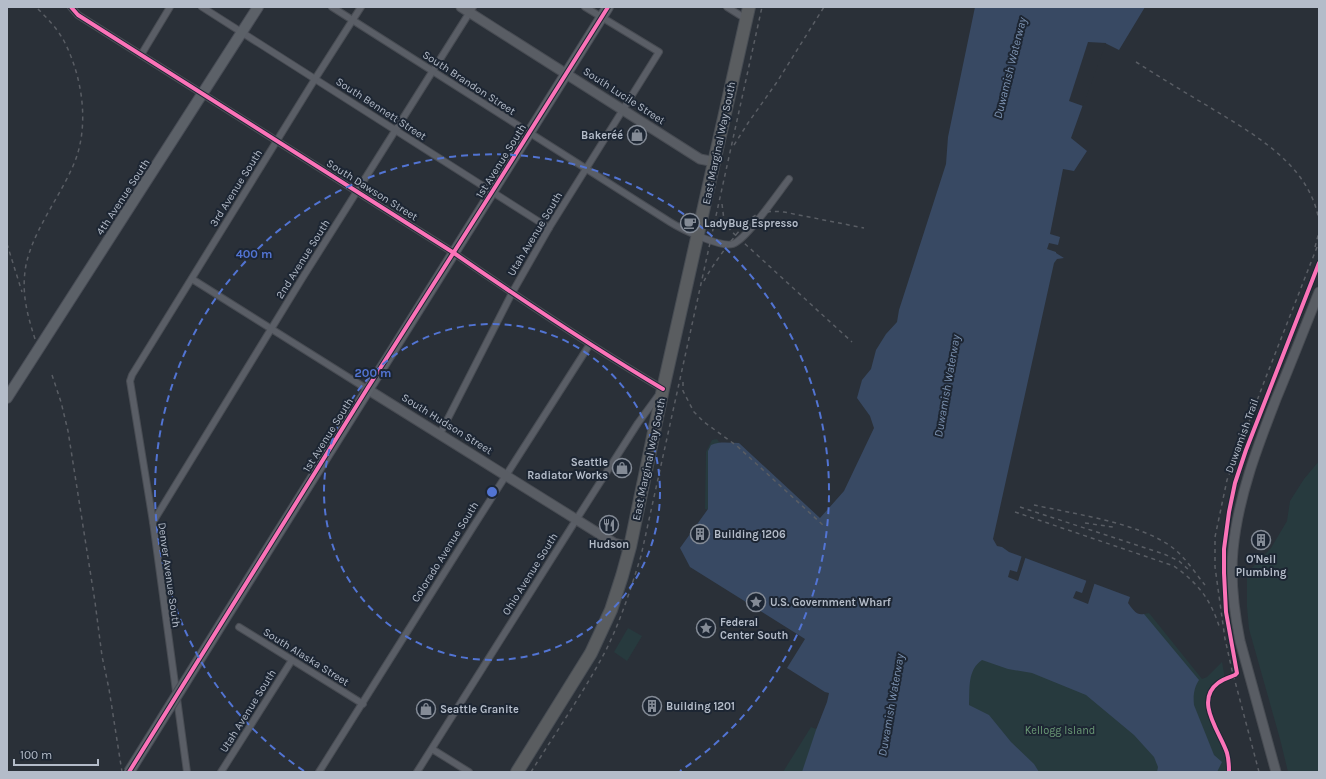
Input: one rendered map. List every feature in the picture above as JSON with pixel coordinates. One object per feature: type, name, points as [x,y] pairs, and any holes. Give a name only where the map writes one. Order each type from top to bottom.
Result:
[{"type":"highway","name":"East Marginal Way South","points":[[517,772],[581,671],[601,634],[611,610],[622,576],[630,547],[663,390],[748,13]]},
{"type":"main road","name":"4th Avenue South","points":[[7,398],[258,7]]},
{"type":"main road","name":"1st Avenue South","points":[[129,772],[608,7]]},
{"type":"street","name":"South Dawson Street","points":[[71,7],[78,15],[454,253],[512,293],[663,390]]},
{"type":"street","points":[[141,54],[170,7]]},
{"type":"street","name":"South Bennett Street","points":[[202,7],[549,228]]},
{"type":"street","name":"South Brandon Street","points":[[332,7],[586,170],[682,230],[698,236]]},
{"type":"street","name":"3rd Avenue South","points":[[130,381],[132,375],[361,7]]},
{"type":"street","name":"South Lucile Street","points":[[461,7],[471,10],[700,159],[715,162]]},
{"type":"street","points":[[585,7],[602,16]]},
{"type":"street","points":[[727,7],[748,13]]},
{"type":"street","name":"2nd Avenue South","points":[[153,522],[303,278],[471,10]]},
{"type":"street","name":"Utah Avenue South","points":[[440,434],[512,293],[549,228],[659,52],[602,16]]},
{"type":"street","points":[[698,236],[729,245],[738,242],[788,179]]},
{"type":"street","name":"South Hudson Street","points":[[192,279],[614,544],[630,547]]},
{"type":"street","points":[[1276,772],[1235,619],[1232,574],[1233,550],[1238,516],[1247,478],[1259,443],[1319,292]]},
{"type":"street","name":"Colorado Avenue South","points":[[319,772],[590,344]]},
{"type":"street","name":"Denver Avenue South","points":[[130,381],[153,522],[187,772]]},
{"type":"street","name":"Ohio Avenue South","points":[[417,772],[638,423],[663,390]]},
{"type":"street","name":"South Alaska Street","points":[[239,627],[363,704]]},
{"type":"street","name":"Utah Avenue South","points":[[221,772],[292,660]]},
{"type":"street","points":[[432,749],[469,772]]},
{"type":"green space","points":[[717,439],[720,442],[715,511],[705,509],[706,452],[712,440]]},
{"type":"green space","points":[[1319,461],[1319,772],[1288,772],[1249,629],[1247,607],[1247,573],[1271,548],[1287,521],[1290,501],[1304,479]]},
{"type":"green space","points":[[1149,613],[1202,679],[1207,677],[1222,662],[1225,679],[1214,685],[1209,693],[1208,703],[1213,723],[1227,753],[1229,772],[1182,772],[1144,614]]},
{"type":"green space","points":[[628,628],[642,636],[627,661],[614,652]]},
{"type":"green space","name":"Kellogg Island","points":[[971,647],[1095,685],[1176,772],[1010,772],[965,718]]},
{"type":"green space","points":[[819,725],[819,772],[783,772],[811,727],[816,729]]},
{"type":"water","name":"Duwamish Waterway","points":[[975,7],[1145,7],[1119,50],[1105,43],[1071,138],[1087,151],[1074,171],[1063,169],[1050,234],[1060,237],[1058,245],[1049,243],[1047,249],[1056,252],[1064,258],[1057,259],[1054,263],[993,539],[997,546],[1002,547],[1009,552],[1130,597],[1128,603],[1136,613],[1144,614],[1199,680],[1194,692],[1194,705],[1214,755],[1222,762],[1217,772],[1157,772],[1158,767],[1154,757],[1134,735],[1086,695],[1032,673],[1008,669],[982,660],[974,669],[970,680],[969,705],[989,715],[1011,742],[1034,764],[1039,772],[802,772],[829,693],[787,668],[805,639],[690,567],[680,548],[708,509],[708,451],[711,445],[725,442],[739,443],[820,518],[844,491],[874,428],[870,416],[857,398],[862,380],[871,369],[876,350],[886,334],[897,322],[899,310],[946,164],[948,137]]},
{"type":"pier","points":[[1088,42],[1106,43],[1083,106],[1069,101]]},
{"type":"pier","points":[[1022,555],[1026,556],[1018,581],[1008,577],[1010,570],[1017,572]]},
{"type":"pier","points":[[1087,579],[1095,582],[1088,604],[1073,598],[1076,591],[1082,593]]},
{"type":"railway","points":[[35,339],[26,303],[24,284],[26,265],[29,252],[40,227],[73,166],[78,151],[83,120],[80,88],[71,57],[59,33],[36,7]]},
{"type":"railway","points":[[531,772],[579,697],[606,650],[621,616],[641,556],[762,7]]},
{"type":"railway","points":[[734,145],[777,82],[824,7]]},
{"type":"railway","points":[[1136,62],[1245,129],[1278,154],[1305,184],[1314,201],[1319,221]]},
{"type":"railway","points":[[722,204],[724,220],[731,231],[852,342]]},
{"type":"railway","points":[[704,281],[736,235],[751,219],[759,214],[777,211],[864,228]]},
{"type":"railway","points":[[1315,247],[1319,232]]},
{"type":"railway","points":[[1259,772],[1225,639],[1215,567],[1215,537],[1227,480],[1319,242]]},
{"type":"railway","points":[[7,244],[22,292]]},
{"type":"railway","points":[[52,375],[61,402],[68,431],[102,656],[109,689],[122,772]]},
{"type":"railway","points":[[683,382],[683,391],[694,412],[704,422],[737,446],[824,526]]},
{"type":"railway","points":[[1034,505],[1106,520],[1159,539],[1182,556],[1205,585]]},
{"type":"railway","points":[[1020,507],[1164,554],[1179,561],[1190,571]]},
{"type":"railway","points":[[1015,512],[1174,566],[1190,579],[1203,593],[1213,609],[1220,629]]},
{"type":"railway","points":[[1085,523],[1113,527]]},
{"type":"cycle path","points":[[71,7],[78,15],[454,253],[557,323],[663,389]]},
{"type":"cycle path","points":[[129,772],[367,389],[608,7]]},
{"type":"cycle path","name":"Duwamish Trail","points":[[1229,772],[1227,753],[1208,708],[1208,699],[1211,690],[1224,679],[1237,673],[1226,612],[1224,573],[1224,549],[1229,512],[1235,483],[1246,450],[1319,263]]},
{"type":"place","name":"Bakeréé","points":[[637,135]]},
{"type":"place","name":"LadyBug Espresso","points":[[690,223]]},
{"type":"place","name":"Seattle Radiator Works","points":[[622,468]]},
{"type":"place","name":"Hudson","points":[[609,525]]},
{"type":"place","name":"Building 1206","points":[[700,534]]},
{"type":"place","name":"O'Neil Plumbing","points":[[1261,540]]},
{"type":"place","name":"U.S. Government Wharf","points":[[756,602]]},
{"type":"place","name":"Federal Center South","points":[[706,628]]},
{"type":"place","name":"Building 1201","points":[[652,706]]},
{"type":"place","name":"Seattle Granite","points":[[426,709]]}]
